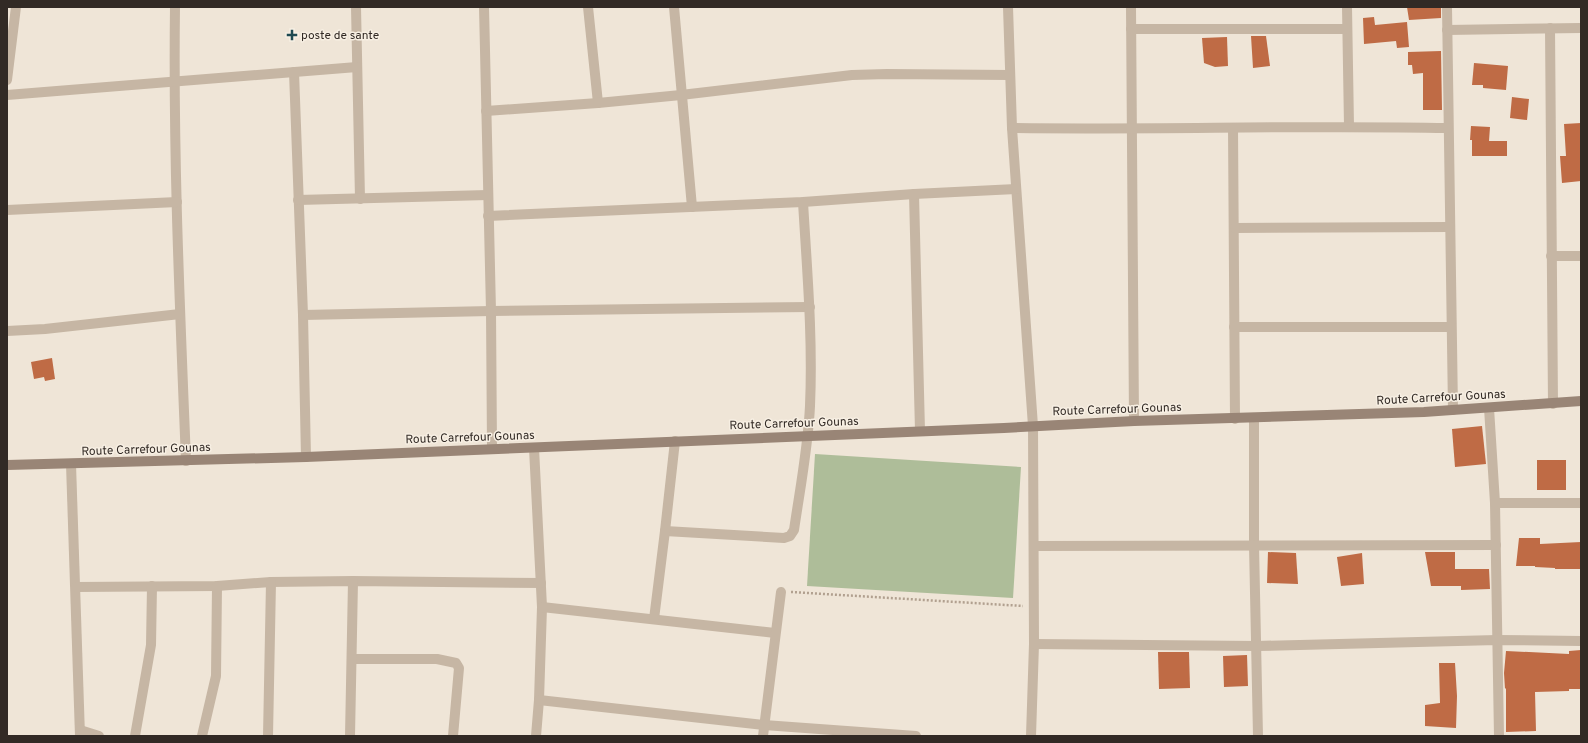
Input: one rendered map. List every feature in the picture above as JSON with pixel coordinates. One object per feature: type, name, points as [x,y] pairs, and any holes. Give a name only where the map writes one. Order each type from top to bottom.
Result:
[{"type":"main road","name":"Route Carrefour Gounas","points":[[7,466],[306,457],[534,448],[1134,421],[1235,419],[1453,410],[1581,401]]},
{"type":"street","points":[[7,80],[16,7]]},
{"type":"street","points":[[175,7],[174,82],[180,314],[186,461]]},
{"type":"street","points":[[356,7],[360,199]]},
{"type":"street","points":[[484,7],[491,311],[492,449]]},
{"type":"street","points":[[588,7],[598,103]]},
{"type":"street","points":[[674,7],[692,207]]},
{"type":"street","points":[[1008,7],[1012,128],[1033,426],[1034,644],[1031,736]]},
{"type":"street","points":[[1131,7],[1134,421]]},
{"type":"street","points":[[1347,7],[1346,29],[1349,126]]},
{"type":"street","points":[[1447,7],[1453,410]]},
{"type":"street","points":[[1550,28],[1553,404]]},
{"type":"street","points":[[1447,30],[1581,28]]},
{"type":"street","points":[[1131,29],[1346,29]]},
{"type":"street","points":[[7,95],[357,67]]},
{"type":"street","points":[[294,72],[303,315],[306,457]]},
{"type":"street","points":[[486,111],[681,95],[852,75],[1010,75]]},
{"type":"street","points":[[1012,128],[1131,129],[1349,126],[1448,128]]},
{"type":"street","points":[[1233,128],[1235,419]]},
{"type":"street","points":[[488,216],[803,202],[914,194],[1016,189]]},
{"type":"street","points":[[914,194],[920,431]]},
{"type":"street","points":[[298,200],[488,195]]},
{"type":"street","points":[[7,210],[177,202]]},
{"type":"street","points":[[665,531],[784,538],[790,536],[794,530],[810,406],[810,307],[803,202]]},
{"type":"street","points":[[1234,228],[1450,227]]},
{"type":"street","points":[[1551,256],[1581,256]]},
{"type":"street","points":[[303,315],[810,307]]},
{"type":"street","points":[[7,330],[46,329],[180,314]]},
{"type":"street","points":[[1234,327],[1451,327]]},
{"type":"street","points":[[1489,408],[1495,503],[1498,736]]},
{"type":"street","points":[[1254,418],[1254,545],[1258,736]]},
{"type":"street","points":[[654,619],[675,441]]},
{"type":"street","points":[[534,448],[542,607],[539,700],[536,736]]},
{"type":"street","points":[[72,464],[80,733],[99,736]]},
{"type":"street","points":[[1495,503],[1581,502]]},
{"type":"street","points":[[1034,546],[1496,544]]},
{"type":"street","points":[[76,587],[217,586],[271,582],[353,581],[541,583]]},
{"type":"street","points":[[350,736],[353,581]]},
{"type":"street","points":[[268,736],[271,582]]},
{"type":"street","points":[[136,736],[151,645],[152,586]]},
{"type":"street","points":[[202,736],[216,676],[217,586]]},
{"type":"street","points":[[763,736],[775,633],[783,592]]},
{"type":"street","points":[[542,607],[775,633]]},
{"type":"street","points":[[1034,644],[1257,646],[1497,640],[1581,641]]},
{"type":"street","points":[[352,659],[437,659],[456,662],[459,668],[453,736]]},
{"type":"street","points":[[539,700],[764,725],[862,734],[916,736]]},
{"type":"path","points":[[783,592],[1034,607]]},
{"type":"green space","points":[[815,454],[1021,467],[1013,598],[807,586]]},
{"type":"building","points":[[1407,7],[1441,7],[1441,18],[1409,20]]},
{"type":"building","points":[[1374,17],[1375,25],[1407,22],[1409,47],[1397,48],[1396,41],[1364,44],[1363,18]]},
{"type":"building","points":[[1251,36],[1266,36],[1270,66],[1253,68]]},
{"type":"building","points":[[1227,37],[1228,66],[1215,67],[1204,63],[1202,38]]},
{"type":"building","points":[[1441,51],[1442,110],[1423,110],[1423,73],[1413,74],[1412,65],[1408,65],[1408,52]]},
{"type":"building","points":[[1474,63],[1508,66],[1506,90],[1483,88],[1483,85],[1472,85]]},
{"type":"building","points":[[1512,97],[1529,99],[1527,120],[1510,118]]},
{"type":"building","points":[[1581,123],[1581,181],[1562,183],[1560,156],[1566,156],[1564,124]]},
{"type":"building","points":[[1471,126],[1490,127],[1489,141],[1507,141],[1507,156],[1472,156],[1472,140],[1470,140]]},
{"type":"building","points":[[52,358],[55,379],[45,381],[44,377],[34,379],[31,362]]},
{"type":"building","points":[[1482,426],[1486,464],[1455,467],[1452,429]]},
{"type":"building","points":[[1537,460],[1566,460],[1566,490],[1537,490]]},
{"type":"building","points":[[1519,538],[1540,538],[1540,544],[1581,542],[1581,569],[1516,566]]},
{"type":"building","points":[[1268,552],[1296,553],[1298,584],[1267,583]]},
{"type":"building","points":[[1425,552],[1455,552],[1455,569],[1489,569],[1490,589],[1461,590],[1461,586],[1431,586]]},
{"type":"building","points":[[1362,553],[1364,584],[1341,586],[1337,557]]},
{"type":"building","points":[[1581,650],[1581,689],[1569,689],[1569,691],[1535,692],[1536,731],[1506,732],[1506,688],[1505,689],[1504,673],[1506,651],[1569,654],[1569,651]]},
{"type":"building","points":[[1158,652],[1189,652],[1190,688],[1159,689]]},
{"type":"building","points":[[1247,655],[1248,686],[1224,687],[1223,656]]},
{"type":"building","points":[[1439,663],[1455,663],[1457,696],[1456,728],[1425,726],[1425,705],[1440,703]]},
{"type":"place","name":"poste de sante","points":[[292,35]]}]
